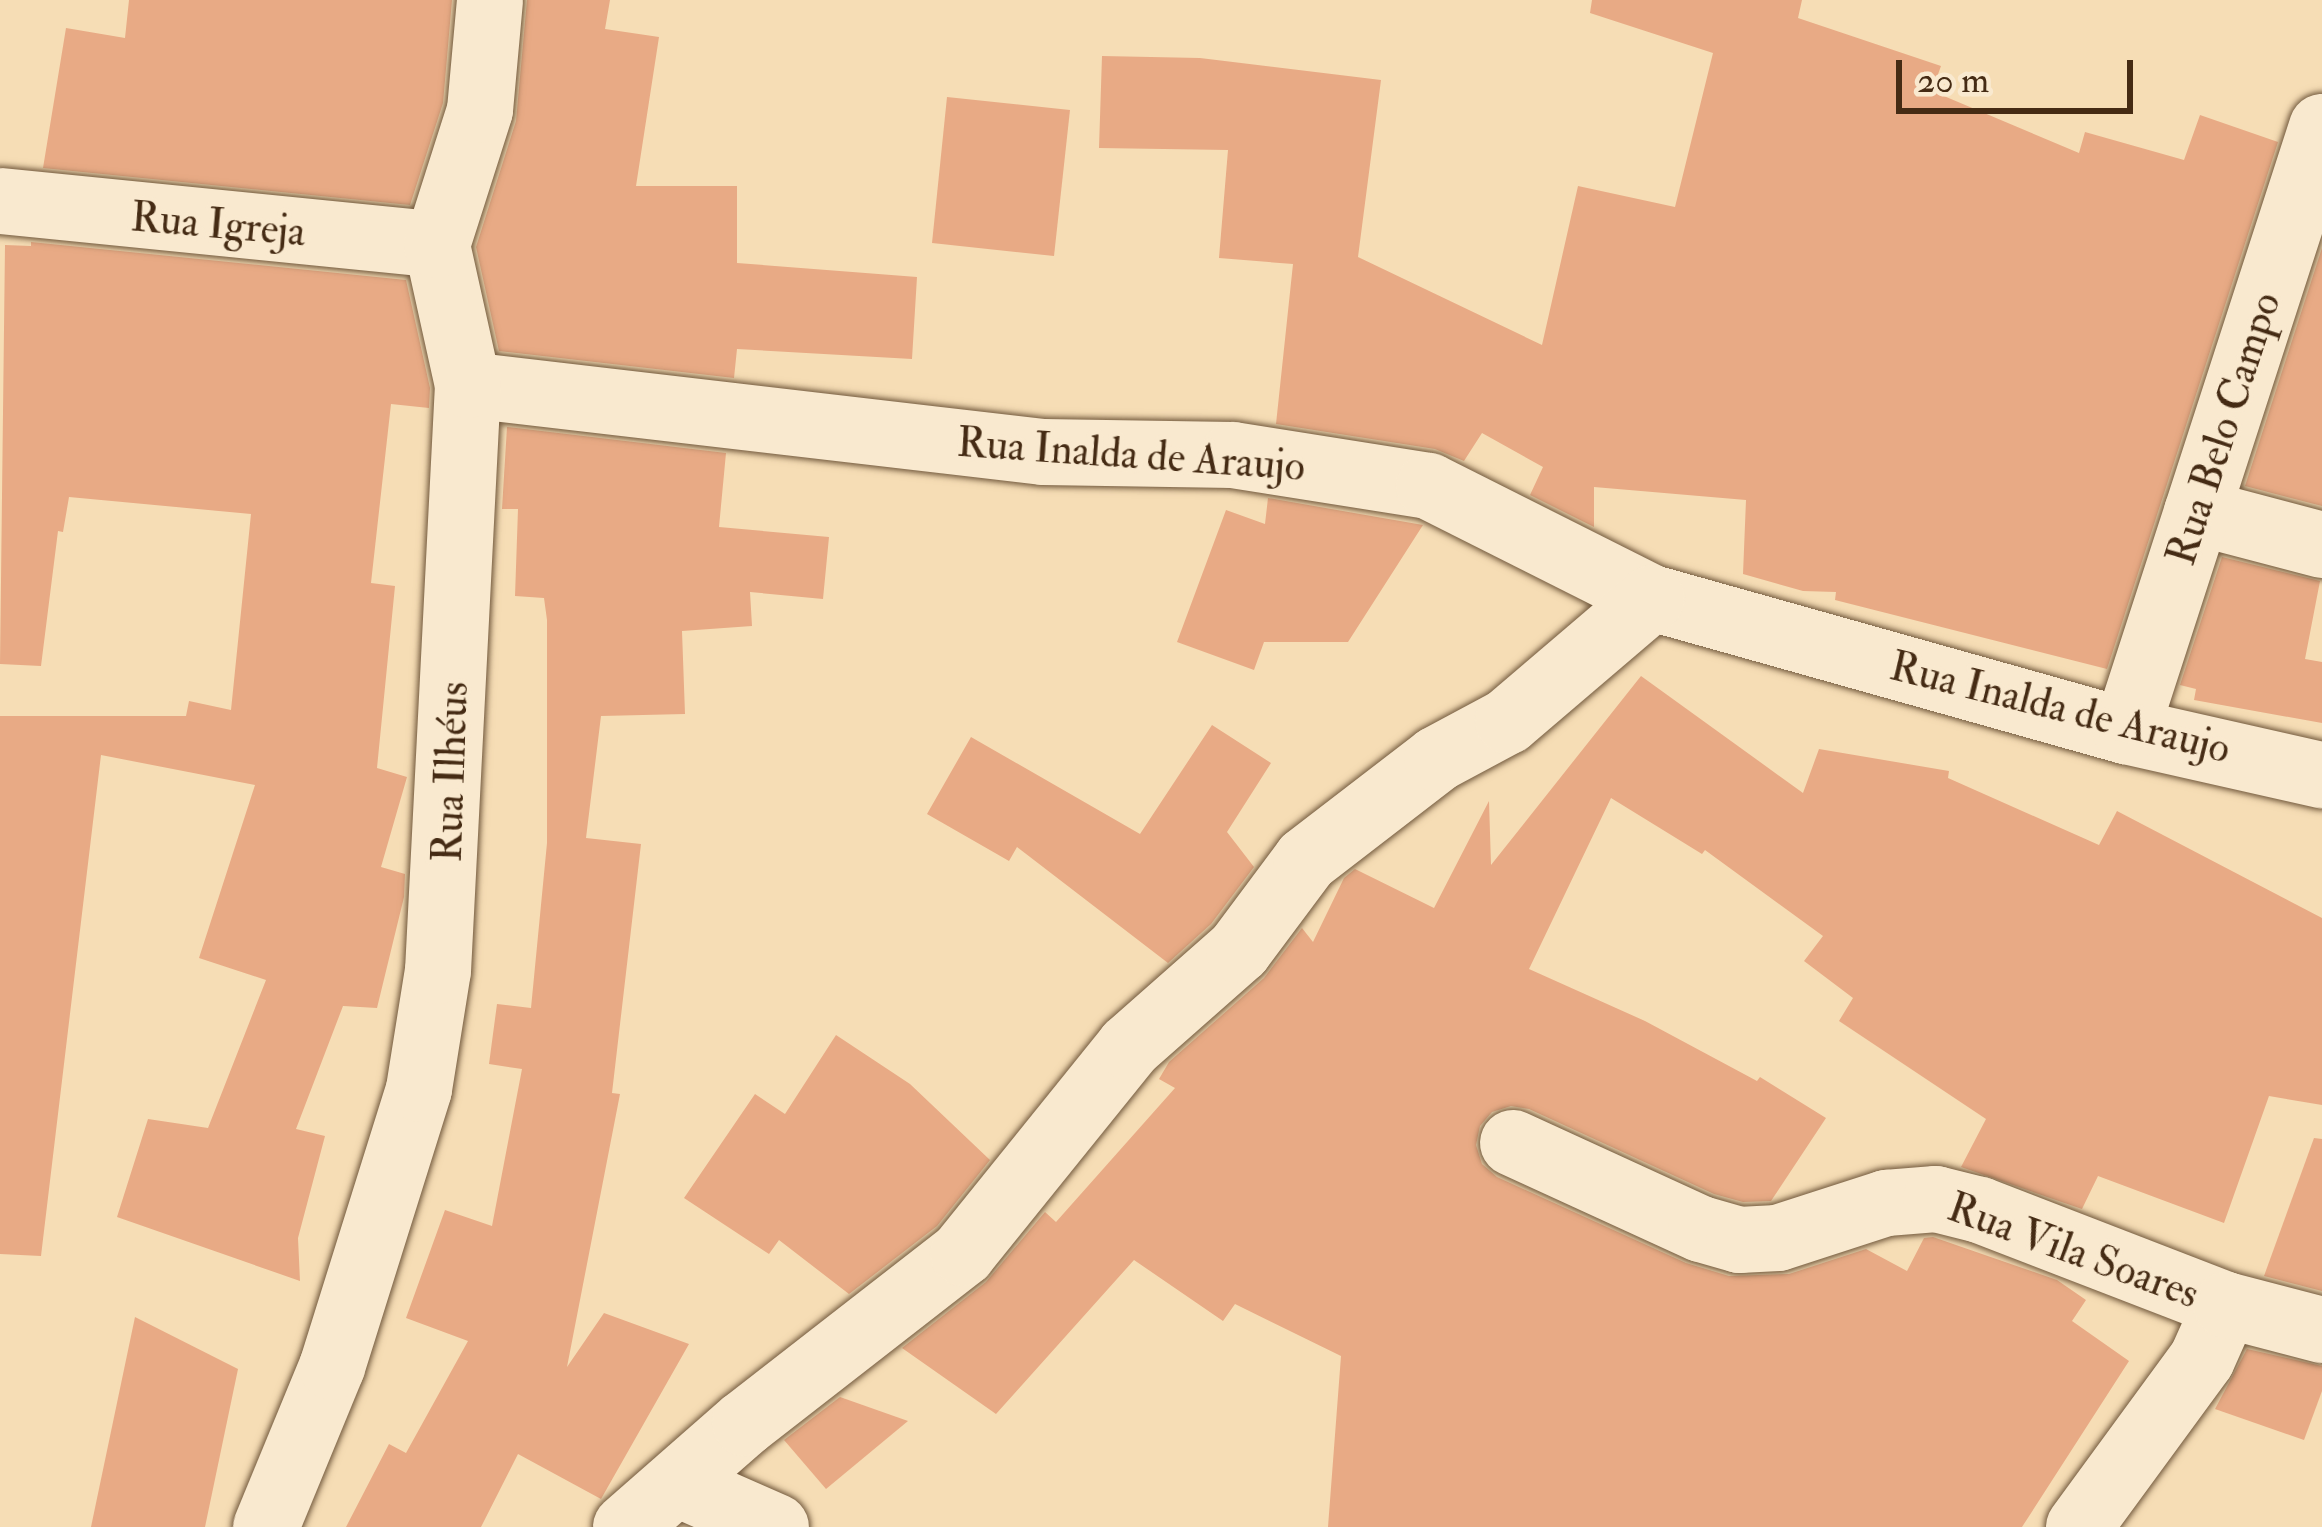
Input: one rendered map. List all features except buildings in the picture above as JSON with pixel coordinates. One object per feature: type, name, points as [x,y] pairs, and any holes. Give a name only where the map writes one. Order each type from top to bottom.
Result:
[{"type":"street","points":[[437,245],[480,110],[490,0]]},
{"type":"street","name":"Rua Belo Campo","points":[[2126,731],[2322,127]]},
{"type":"street","name":"Rua Igreja","points":[[0,201],[437,245]]},
{"type":"street","name":"Rua Ilhéus","points":[[266,1527],[332,1367],[418,1089],[446,885],[468,385],[437,245]]},
{"type":"street","name":"Rua Inalda de Araujo","points":[[468,385],[1043,452],[1233,455],[1429,486],[1652,598],[2126,731],[2322,775]]},
{"type":"street","points":[[2197,512],[2322,544]]},
{"type":"street","points":[[626,1527],[745,1423],[963,1253],[1129,1047],[1239,950],[1306,860],[1437,759],[1508,721],[1652,598]]},
{"type":"street","name":"Rua Vila Soares","points":[[1513,1143],[1701,1229],[1739,1240],[1778,1238],[1886,1203],[1936,1199],[1980,1210],[2226,1305],[2322,1330]]},
{"type":"street","points":[[2079,1527],[2202,1359],[2226,1305]]},
{"type":"street","points":[[679,1484],[776,1527]]}]
